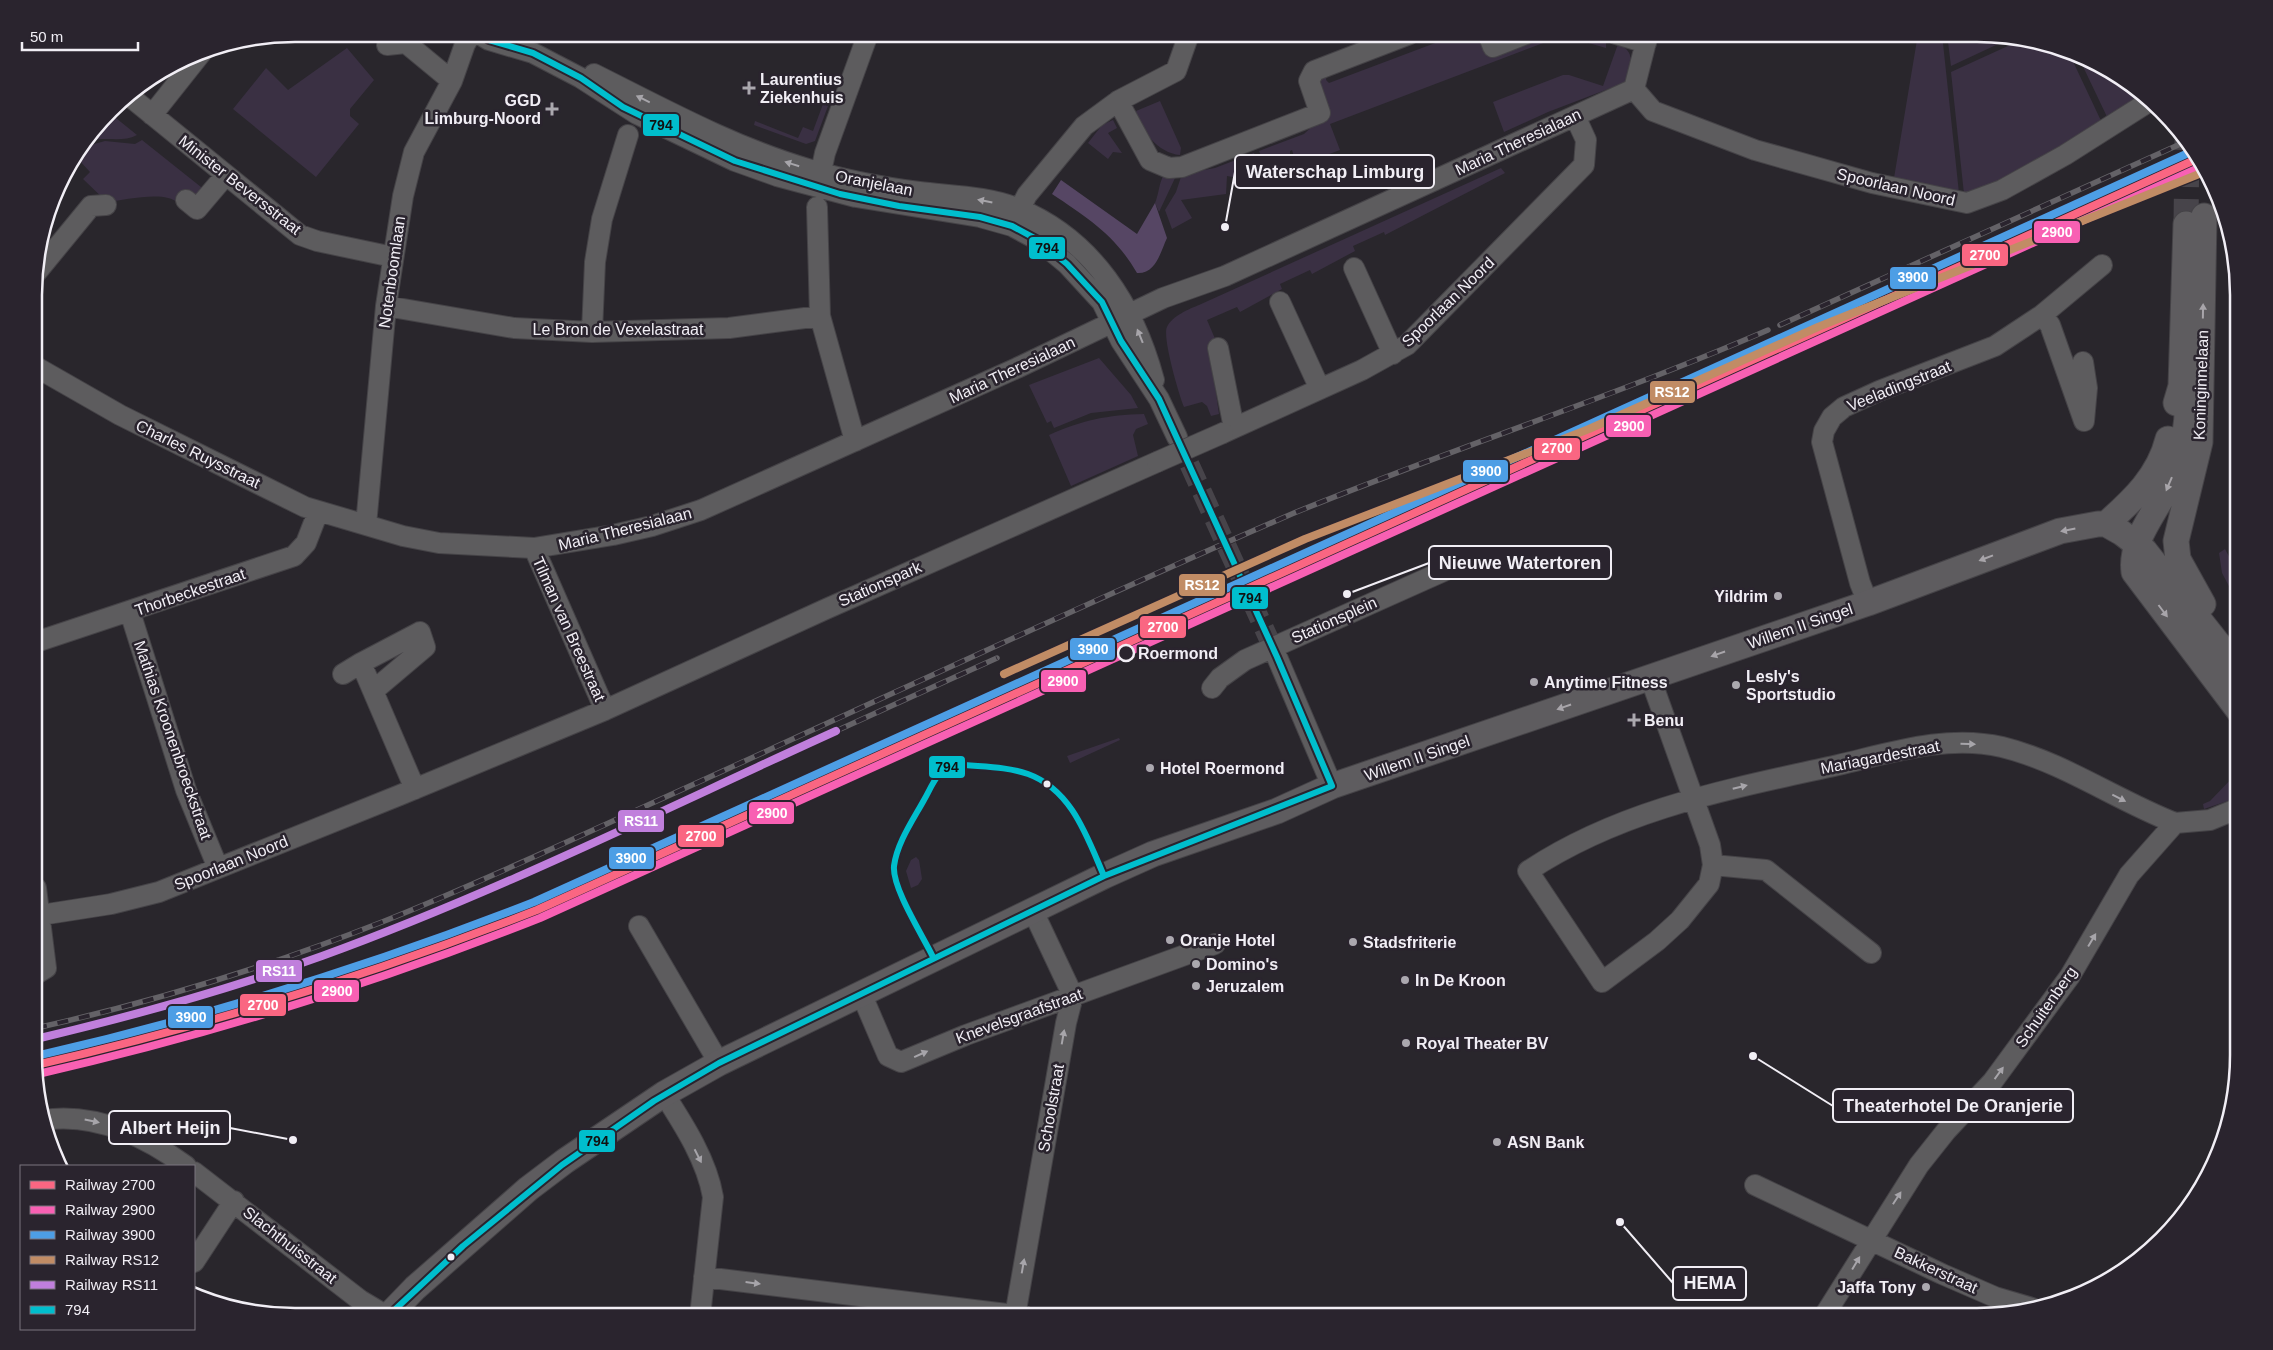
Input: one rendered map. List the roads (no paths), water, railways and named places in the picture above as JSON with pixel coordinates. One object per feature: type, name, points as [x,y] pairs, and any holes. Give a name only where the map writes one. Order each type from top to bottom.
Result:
[{"type":"main road","name":"Koninginnelaan","points":[[2106,524],[2137,496],[2149,482],[2165,452],[2180,386],[2195,220],[2200,442],[2176,541],[2176,551],[2182,568],[2210,615],[2222,648]]},
{"type":"main road","name":"Koninginnelaan","points":[[2180,386],[2187,408],[2178,459],[2165,492],[2137,544],[2133,558],[2134,572],[2230,699]]},
{"type":"main road","name":"Willem II Singel","points":[[395,1308],[414,1288],[528,1189],[565,1161],[664,1094],[719,1063],[1032,909],[1153,854],[1269,814],[1332,786],[1868,603],[2060,531],[2106,524]]},
{"type":"main road","points":[[2106,524],[2137,544],[2230,658]]},
{"type":"street","name":"Notenboomlaan","points":[[366,525],[392,257],[414,152],[452,80],[466,42]]},
{"type":"street","name":"Oranjelaan","points":[[496,42],[533,53],[581,78],[623,107],[719,153],[776,176],[843,179],[987,201],[1015,218],[1056,228],[1086,253],[1107,278],[1122,318],[1143,345],[1159,399],[1177,437]]},
{"type":"street","name":"Oranjelaan","points":[[528,42],[717,134],[820,179]]},
{"type":"street","points":[[820,179],[825,153],[865,42]]},
{"type":"street","points":[[1015,218],[1027,195],[1084,126],[1118,101],[1176,71],[1186,42]]},
{"type":"street","points":[[1118,101],[1150,160],[1169,168],[1182,168],[1320,113],[1309,81],[1314,71],[1389,42]]},
{"type":"street","points":[[1491,42],[1493,47],[1506,42]]},
{"type":"street","points":[[1634,89],[1646,42]]},
{"type":"street","points":[[386,45],[406,43],[452,80]]},
{"type":"street","points":[[152,115],[191,66]]},
{"type":"street","name":"Spoorlaan Noord","points":[[1634,89],[1652,111],[1755,150],[1872,183],[1967,203],[2002,190],[2065,155],[2144,105]]},
{"type":"street","name":"Maria Theresialaan","points":[[366,525],[439,543],[534,548],[613,535],[652,526],[701,510],[1163,298],[1224,276],[1634,89]]},
{"type":"street","name":"Minister Beversstraat","points":[[134,101],[300,235],[317,241],[392,257]]},
{"type":"street","name":"Spoorlaan Noord","points":[[1157,462],[1320,390],[1393,354],[1407,345],[1431,323],[1584,165],[1586,140],[1575,116]]},
{"type":"street","points":[[592,332],[595,262],[602,220],[628,135]]},
{"type":"street","points":[[186,200],[197,209],[225,176]]},
{"type":"street","points":[[45,262],[91,206],[106,205]]},
{"type":"street","points":[[817,207],[820,316],[854,441]]},
{"type":"street","name":"Veeladingstraat","points":[[1868,603],[1860,584],[1822,442],[1824,431],[1828,424],[1844,407],[1879,390],[1995,346],[2042,315],[2102,266]]},
{"type":"street","points":[[1354,268],[1393,354]]},
{"type":"street","points":[[1280,302],[1320,390]]},
{"type":"street","name":"Le Bron de Vexelastraat","points":[[386,306],[514,328],[592,332],[729,328],[820,316]]},
{"type":"street","points":[[2042,315],[2050,325],[2084,421],[2087,388],[2083,362]]},
{"type":"street","points":[[1218,348],[1228,430]]},
{"type":"street","name":"Charles Ruysstraat","points":[[42,372],[74,391],[183,448],[318,512],[366,525]]},
{"type":"street","name":"Stationspark","points":[[605,710],[1157,462]]},
{"type":"street","name":"Thorbeckestraat","points":[[42,640],[294,556],[306,543],[318,512]]},
{"type":"street","name":"Tilman van Breestraat","points":[[534,548],[605,710]]},
{"type":"street","name":"Stationsplein","points":[[1212,688],[1220,678],[1245,660],[1464,562]]},
{"type":"street","name":"Mathias Kroonenbroeckstraat","points":[[130,612],[186,790],[218,868]]},
{"type":"street","points":[[343,674],[420,632],[425,647],[373,691]]},
{"type":"street","name":"Stationsplein","points":[[1277,656],[1332,786]]},
{"type":"street","points":[[362,663],[415,789]]},
{"type":"street","points":[[1650,677],[1710,845],[1713,865],[1766,870],[1871,953]]},
{"type":"street","name":"Spoorlaan Noord","points":[[42,915],[111,904],[159,892],[605,710]]},
{"type":"street","name":"Mariagardestraat","points":[[1713,865],[1710,884],[1680,920],[1657,941],[1602,982],[1592,964],[1528,871],[1566,846],[1606,828],[1693,799],[1897,751],[1936,744],[1973,744],[2001,747],[2045,761],[2152,815],[2175,823]]},
{"type":"street","points":[[2175,823],[2210,820],[2230,812]]},
{"type":"street","name":"Schuitenberg","points":[[1829,1308],[1870,1239],[1934,1145],[1994,1081],[2070,976],[2130,875],[2175,823]]},
{"type":"street","points":[[1032,909],[1073,996]]},
{"type":"street","points":[[639,926],[719,1063]]},
{"type":"street","name":"Knevelsgraafstraat","points":[[861,993],[888,1056],[902,1062],[966,1035],[1215,944]]},
{"type":"street","name":"Schoolstraat","points":[[1019,1308],[1066,1023],[1073,996]]},
{"type":"street","points":[[664,1094],[676,1112],[710,1178],[712,1197],[701,1308]]},
{"type":"street","points":[[51,1120],[78,1118],[113,1127],[138,1138],[184,1165]]},
{"type":"street","name":"Slachthuisstraat","points":[[195,1173],[360,1300],[374,1308]]},
{"type":"street","name":"Bakkerstraat","points":[[1755,1185],[1995,1297],[2019,1304]]},
{"type":"street","points":[[195,1260],[234,1202]]},
{"type":"street","points":[[704,1278],[959,1308]]},
{"type":"tunnel","points":[[2186,224],[2187,153]]},
{"type":"tunnel","points":[[1177,437],[1277,657]]},
{"type":"railway","points":[[1780,325],[2180,144]]},
{"type":"railway","points":[[42,1027],[124,1007],[211,982],[382,922],[527,860],[1060,617],[1294,513],[1651,378],[1768,330]]},
{"type":"railway","points":[[836,731],[997,658]]},
{"type":"rail line","name":"3900","points":[[42,1055],[225,1007],[350,969],[534,902],[2187,154]]},
{"type":"rail line","name":"2700","points":[[43,1063],[100,1050],[289,997],[414,956],[537,910],[2192,161]]},
{"type":"rail line","name":"2900","points":[[43,1073],[166,1042],[292,1006],[417,964],[540,918],[2197,169]]},
{"type":"rail line","name":"RS12","points":[[1004,674],[1305,539],[1589,429],[1818,327],[2199,174]]},
{"type":"rail line","name":"RS11","points":[[42,1038],[144,1012],[216,991],[322,956],[388,931],[517,877],[836,731]]},
{"type":"place","name":"Laurentius Ziekenhuis","points":[[749,88]]},
{"type":"place","name":"GGD Limburg-Noord","points":[[552,109]]},
{"type":"place","name":"Waterschap Limburg","points":[[1225,227]]},
{"type":"place","name":"Nieuwe Watertoren","points":[[1347,594]]},
{"type":"place","name":"Yildrim","points":[[1778,596]]},
{"type":"place","name":"Roermond","points":[[1126,653]]},
{"type":"place","name":"Anytime Fitness","points":[[1534,682]]},
{"type":"place","name":"Lesly's Sportstudio","points":[[1736,685]]},
{"type":"place","name":"Benu","points":[[1634,720]]},
{"type":"place","name":"Hotel Roermond","points":[[1150,768]]},
{"type":"place","name":"Oranje Hotel","points":[[1170,940]]},
{"type":"place","name":"Stadsfriterie","points":[[1353,942]]},
{"type":"place","name":"Domino's","points":[[1196,964]]},
{"type":"place","name":"In De Kroon","points":[[1405,980]]},
{"type":"place","name":"Jeruzalem","points":[[1196,986]]},
{"type":"place","name":"Royal Theater BV","points":[[1406,1043]]},
{"type":"place","name":"Theaterhotel De Oranjerie","points":[[1753,1056]]},
{"type":"place","name":"Albert Heijn","points":[[293,1140]]},
{"type":"place","name":"ASN Bank","points":[[1497,1142]]},
{"type":"place","name":"HEMA","points":[[1620,1222]]},
{"type":"place","name":"Jaffa Tony","points":[[1926,1287]]}]
